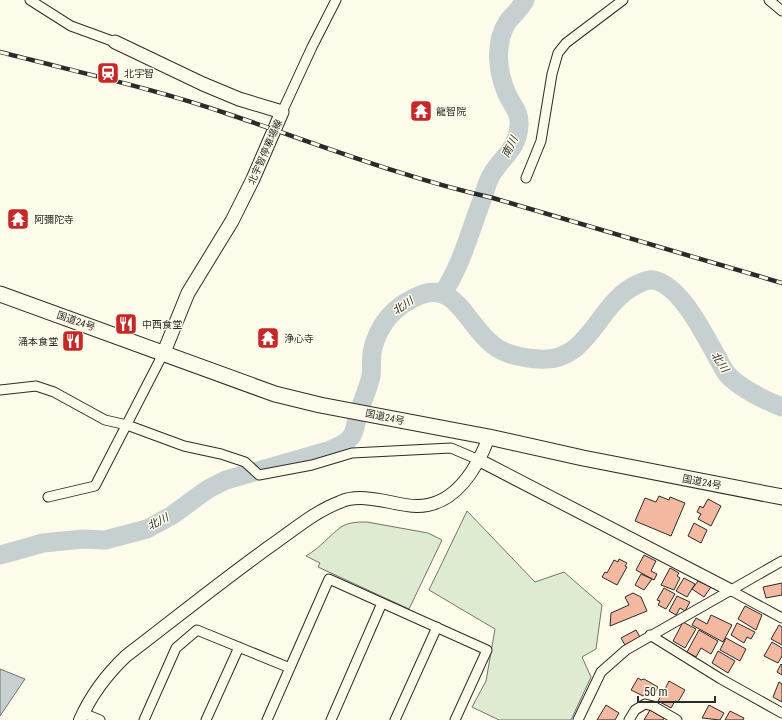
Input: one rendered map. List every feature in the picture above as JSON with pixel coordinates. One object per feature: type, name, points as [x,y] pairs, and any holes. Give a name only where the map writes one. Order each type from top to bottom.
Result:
[{"type":"highway","name":"国道24号","points":[[0,294],[164,352],[275,394],[489,437],[583,458],[782,497]]},
{"type":"main road","name":"北宇智停車場線","points":[[115,42],[203,84],[239,99],[282,112],[253,179],[232,221],[188,293],[164,352]]},
{"type":"street","points":[[30,0],[71,26],[115,42]]},
{"type":"street","points":[[282,112],[312,47],[336,0]]},
{"type":"street","points":[[526,178],[538,153],[552,74],[558,53],[566,43],[622,0]]},
{"type":"street","points":[[769,0],[782,11]]},
{"type":"street","points":[[48,497],[95,486],[164,352]]},
{"type":"street","points":[[0,390],[36,386],[54,392],[106,420],[127,424],[184,446],[221,454],[245,462],[259,475],[312,465],[352,453],[451,448],[479,460],[782,618]]},
{"type":"street","points":[[100,720],[82,716],[96,690],[114,668],[126,656],[260,553],[320,511],[341,501],[359,498],[418,506],[437,503],[452,495],[467,477],[479,460],[489,437]]},
{"type":"street","points":[[578,720],[601,672],[626,650],[782,561]]},
{"type":"street","points":[[267,720],[329,578],[487,650],[456,720]]},
{"type":"street","points":[[331,720],[382,603]]},
{"type":"street","points":[[395,720],[437,627]]},
{"type":"street","points":[[144,720],[176,648],[197,630],[290,668]]},
{"type":"street","points":[[650,635],[721,679],[782,713]]},
{"type":"street","points":[[206,720],[239,647]]},
{"type":"street","points":[[629,720],[635,710],[645,704],[653,706],[677,720]]},
{"type":"green space","points":[[467,511],[535,582],[564,572],[602,605],[596,649],[582,657],[591,677],[571,720],[499,720],[472,707],[486,681],[495,629],[429,590]]},
{"type":"green space","points":[[357,522],[367,522],[428,533],[442,540],[409,609],[318,567],[320,563],[306,556],[344,525]]},
{"type":"shaded area","points":[[0,669],[25,679],[0,716]]},
{"type":"building","points":[[659,496],[669,500],[670,497],[685,503],[671,536],[635,521],[645,498],[656,502]]},
{"type":"building","points":[[708,499],[721,506],[711,526],[698,519],[701,514],[697,512],[700,506],[703,508]]},
{"type":"building","points":[[694,523],[707,530],[701,543],[688,536]]},
{"type":"building","points":[[644,555],[656,561],[651,571],[657,574],[654,580],[636,570]]},
{"type":"building","points":[[619,559],[627,563],[625,566],[627,567],[617,585],[602,577],[605,572],[607,573],[614,560],[618,562]]},
{"type":"building","points":[[670,568],[679,573],[677,576],[680,578],[674,590],[661,585]]},
{"type":"building","points":[[641,574],[652,579],[644,590],[635,585]]},
{"type":"building","points":[[684,578],[695,584],[687,597],[676,591]]},
{"type":"building","points":[[698,581],[711,587],[704,597],[692,589]]},
{"type":"building","points":[[782,583],[782,595],[766,598],[763,587]]},
{"type":"building","points":[[664,588],[675,594],[666,609],[658,605],[660,601],[657,600]]},
{"type":"building","points":[[633,593],[641,597],[647,611],[610,626],[611,613],[629,605],[625,597]]},
{"type":"building","points":[[677,596],[690,602],[685,611],[680,608],[676,615],[669,611]]},
{"type":"building","points":[[745,606],[762,615],[756,630],[738,619]]},
{"type":"building","points":[[711,615],[732,625],[723,642],[692,625],[696,618],[707,624]]},
{"type":"building","points":[[683,622],[696,629],[685,648],[673,641]]},
{"type":"building","points":[[737,623],[755,632],[751,639],[747,637],[744,643],[731,635]]},
{"type":"building","points":[[779,625],[782,627],[782,645],[771,639]]},
{"type":"building","points":[[636,630],[640,637],[625,645],[621,638]]},
{"type":"building","points":[[699,630],[718,641],[711,654],[701,648],[696,657],[687,652]]},
{"type":"building","points":[[726,638],[746,649],[740,661],[720,650]]},
{"type":"building","points":[[772,642],[782,648],[782,656],[778,663],[764,656]]},
{"type":"building","points":[[718,651],[735,661],[728,673],[712,663]]},
{"type":"building","points":[[781,664],[782,665],[782,675],[777,672]]},
{"type":"building","points":[[638,678],[641,680],[644,679],[658,687],[654,696],[646,691],[643,696],[631,690]]},
{"type":"building","points":[[669,681],[685,690],[678,702],[675,701],[671,708],[658,701],[662,694],[664,695],[667,690],[665,689]]},
{"type":"building","points":[[779,682],[782,684],[782,702],[773,697]]},
{"type":"building","points":[[606,705],[619,713],[615,720],[597,720]]},
{"type":"building","points":[[709,705],[724,713],[720,720],[702,718]]},
{"type":"building","points":[[650,710],[664,718],[663,720],[644,720]]},
{"type":"building","points":[[730,711],[744,718],[743,720],[725,720]]},
{"type":"waterway","name":"南川","points":[[443,293],[461,259],[490,177],[513,147],[518,133],[518,116],[507,94],[501,76],[498,57],[501,38],[508,21],[525,0]]},
{"type":"waterway","name":"北川","points":[[0,555],[43,543],[83,539],[105,540],[147,529],[171,516],[208,489],[226,480],[328,451],[344,443],[351,437],[354,430],[371,376],[373,346],[381,327],[389,316],[401,306],[416,297],[429,293],[441,293],[451,298],[484,337],[503,351],[526,358],[556,358],[570,352],[581,342],[612,304],[624,293],[642,282],[654,280],[664,284],[673,291],[691,312],[724,370],[732,379],[753,393],[782,407]]},
{"type":"railway","points":[[0,52],[174,97],[394,171],[493,198],[782,283]]},
{"type":"place","name":"北宇智","points":[[108,73]]},
{"type":"place","name":"龍智院","points":[[421,111]]},
{"type":"place","name":"阿彌陀寺","points":[[18,219]]},
{"type":"place","name":"中西食堂","points":[[126,324]]},
{"type":"place","name":"浄心寺","points":[[268,338]]},
{"type":"place","name":"涌本食堂","points":[[73,341]]}]
